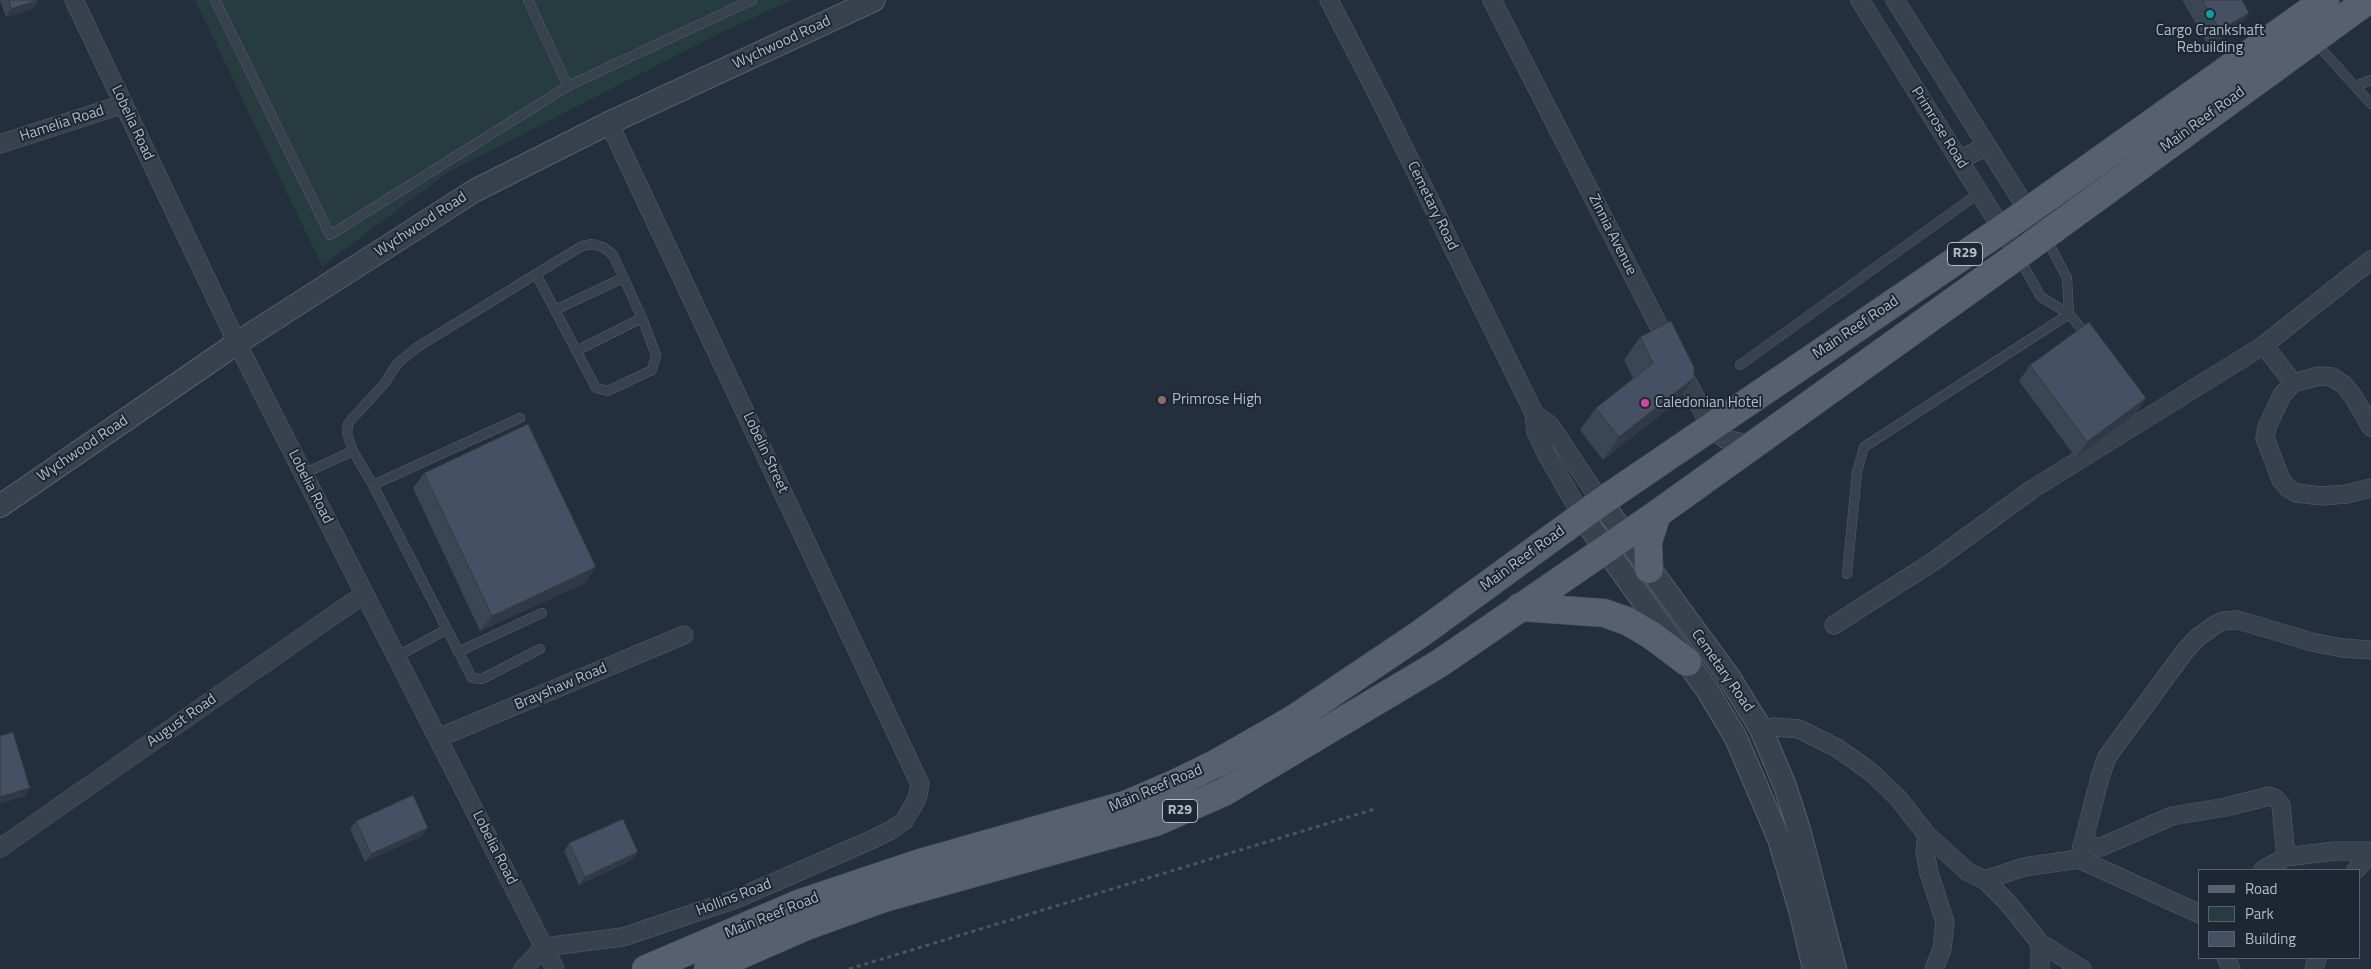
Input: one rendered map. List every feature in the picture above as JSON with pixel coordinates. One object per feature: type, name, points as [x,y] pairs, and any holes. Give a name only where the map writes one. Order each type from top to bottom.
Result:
[{"type":"main road","name":"Main Reef Road","points":[[708,969],[809,925],[884,898],[1156,822],[1224,792],[1440,663],[1657,514],[2044,236],[2304,36],[2325,0]]},
{"type":"main road","name":"Main Reef Road","points":[[646,969],[798,904],[920,863],[1125,805],[1176,783],[1292,720],[1450,612],[1591,509],[2028,211],[2304,36],[2368,0]]},
{"type":"main road","points":[[1648,569],[1648,542],[1657,514]]},
{"type":"main road","points":[[1520,607],[1604,613],[1627,621],[1651,635],[1687,662]]},
{"type":"main road","points":[[1450,612],[1470,642]]},
{"type":"street","name":"Lobelia Road","points":[[74,0],[237,343],[555,969]]},
{"type":"street","name":"Wychwood Road","points":[[0,506],[237,343],[474,191],[610,122],[874,0]]},
{"type":"street","name":"Cemetary Road","points":[[1329,0],[1383,105],[1534,413],[1536,432],[1543,446],[1614,542],[1736,738],[1762,794],[1791,874],[1814,969]]},
{"type":"street","name":"Zinnia Avenue","points":[[1492,0],[1711,428]]},
{"type":"street","name":"Primrose Road","points":[[1860,0],[2018,255]]},
{"type":"street","name":"Primrose Road","points":[[1895,0],[2044,236]]},
{"type":"street","name":"Hamelia Road","points":[[0,144],[124,104]]},
{"type":"street","name":"Lobelin Street","points":[[610,122],[920,784]]},
{"type":"street","points":[[1959,160],[1987,146]]},
{"type":"street","points":[[1834,625],[1934,561],[2031,490],[2264,345],[2371,260]]},
{"type":"street","points":[[2264,345],[2294,383]]},
{"type":"street","points":[[2371,427],[2354,396],[2344,385],[2332,378],[2309,378],[2294,383],[2282,395],[2267,427],[2265,438],[2275,466],[2288,488],[2296,494],[2322,496],[2346,494],[2371,488]]},
{"type":"street","name":"Cemetary Road","points":[[1534,413],[1550,425],[1591,509]]},
{"type":"street","points":[[1711,428],[1725,439],[1753,445]]},
{"type":"street","name":"Cemetary Road","points":[[1614,542],[1648,569],[1729,677],[1761,729],[1785,786],[1800,833],[1835,969]]},
{"type":"street","name":"August Road","points":[[0,848],[364,594]]},
{"type":"street","points":[[2080,852],[2107,757],[2185,651],[2205,631],[2223,621],[2238,620],[2312,642],[2342,648],[2371,650]]},
{"type":"street","name":"Brayshaw Road","points":[[438,738],[684,635]]},
{"type":"street","points":[[1761,729],[1775,727],[1799,729],[1837,748],[1871,772],[1899,799],[1927,835],[1968,872],[1985,880],[2008,903],[2040,943],[2082,969]]},
{"type":"street","name":"Hollins Road","points":[[544,947],[623,938],[736,899],[891,830],[904,820],[917,799],[920,784]]},
{"type":"street","points":[[1985,880],[2024,866],[2101,847],[2172,816],[2226,807],[2269,796],[2281,804],[2286,857]]},
{"type":"street","points":[[1927,835],[1925,851],[1929,873],[1945,922],[1942,949],[1934,969]]},
{"type":"street","points":[[2265,869],[2286,857],[2335,851],[2371,852]]},
{"type":"street","points":[[2080,852],[2198,913]]},
{"type":"street","points":[[2357,869],[2371,852]]},
{"type":"street","points":[[2040,943],[2040,969]]},
{"type":"street","points":[[523,969],[544,947]]},
{"type":"lane","points":[[215,0],[330,235],[568,86],[752,0]]},
{"type":"lane","points":[[528,0],[568,86]]},
{"type":"lane","points":[[2304,36],[2371,104]]},
{"type":"lane","points":[[2355,86],[2371,80]]},
{"type":"lane","points":[[1740,365],[1979,192]]},
{"type":"lane","points":[[2044,236],[2067,278],[2069,314]]},
{"type":"lane","points":[[536,274],[590,381],[601,391],[608,391],[652,370],[656,355],[642,318],[613,255],[603,247],[592,244],[582,246],[536,274],[416,348],[397,364],[384,384],[348,424],[347,433],[353,451],[447,628],[469,674],[477,679],[506,668],[540,649]]},
{"type":"lane","points":[[2018,255],[2041,297],[2069,314],[2093,343]]},
{"type":"lane","points":[[555,310],[623,278]]},
{"type":"lane","points":[[1847,574],[1857,472],[1864,447],[2069,314]]},
{"type":"lane","points":[[576,351],[642,318]]},
{"type":"lane","points":[[372,485],[520,418]]},
{"type":"lane","points":[[303,474],[353,451]]},
{"type":"lane","points":[[458,652],[542,613]]},
{"type":"lane","points":[[396,657],[447,628]]},
{"type":"path","points":[[849,969],[1375,809]]},
{"type":"green space","points":[[195,0],[792,0],[722,32],[447,173],[322,266]]},
{"type":"building","points":[[9,0],[39,0],[11,9]]},
{"type":"building","points":[[2202,0],[2242,0],[2249,13],[2220,30]]},
{"type":"building","points":[[1671,321],[1694,367],[1694,378],[1619,437],[1596,408],[1653,363],[1640,337]]},
{"type":"building","points":[[2089,322],[2146,398],[2087,442],[2030,365]]},
{"type":"building","points":[[528,424],[596,567],[492,616],[424,473]]},
{"type":"building","points":[[13,732],[30,788],[0,797],[0,736]]},
{"type":"building","points":[[413,795],[428,828],[371,854],[356,821]]},
{"type":"building","points":[[623,819],[638,852],[585,877],[569,843]]},
{"type":"place","name":"Cargo Crankshaft Rebuilding","points":[[2210,14]]},
{"type":"place","name":"Primrose High","points":[[1162,400]]},
{"type":"place","name":"Caledonian Hotel","points":[[1645,403]]}]
